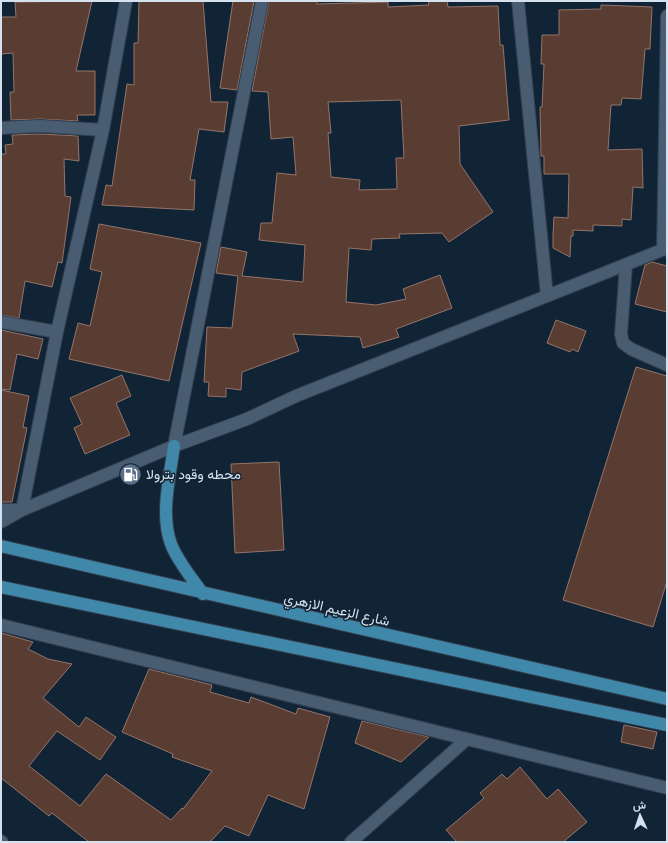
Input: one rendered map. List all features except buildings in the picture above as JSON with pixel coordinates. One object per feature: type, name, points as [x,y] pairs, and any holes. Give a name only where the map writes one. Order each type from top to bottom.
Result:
[{"type":"main road","points":[[174,446],[166,512],[168,529],[171,544],[181,563],[203,594]]},
{"type":"main road","name":"شارع الزعيم الازهري","points":[[1,546],[203,594],[667,700]]},
{"type":"main road","points":[[1,587],[667,725]]},
{"type":"street","points":[[22,510],[57,332],[103,130],[126,1]]},
{"type":"street","points":[[174,446],[262,1]]},
{"type":"street","points":[[518,1],[547,296]]},
{"type":"street","points":[[1,522],[22,510],[174,446],[247,419],[296,396],[665,249],[667,16]]},
{"type":"street","points":[[1,128],[40,126],[103,130]]},
{"type":"street","points":[[626,265],[620,334],[624,343],[631,349],[667,365]]},
{"type":"street","points":[[1,322],[57,332]]},
{"type":"street","points":[[1,510],[22,510]]},
{"type":"street","points":[[1,625],[667,788]]},
{"type":"street","points":[[351,842],[467,739]]},
{"type":"place","name":"محطه وقود بترولا","points":[[131,474]]}]
